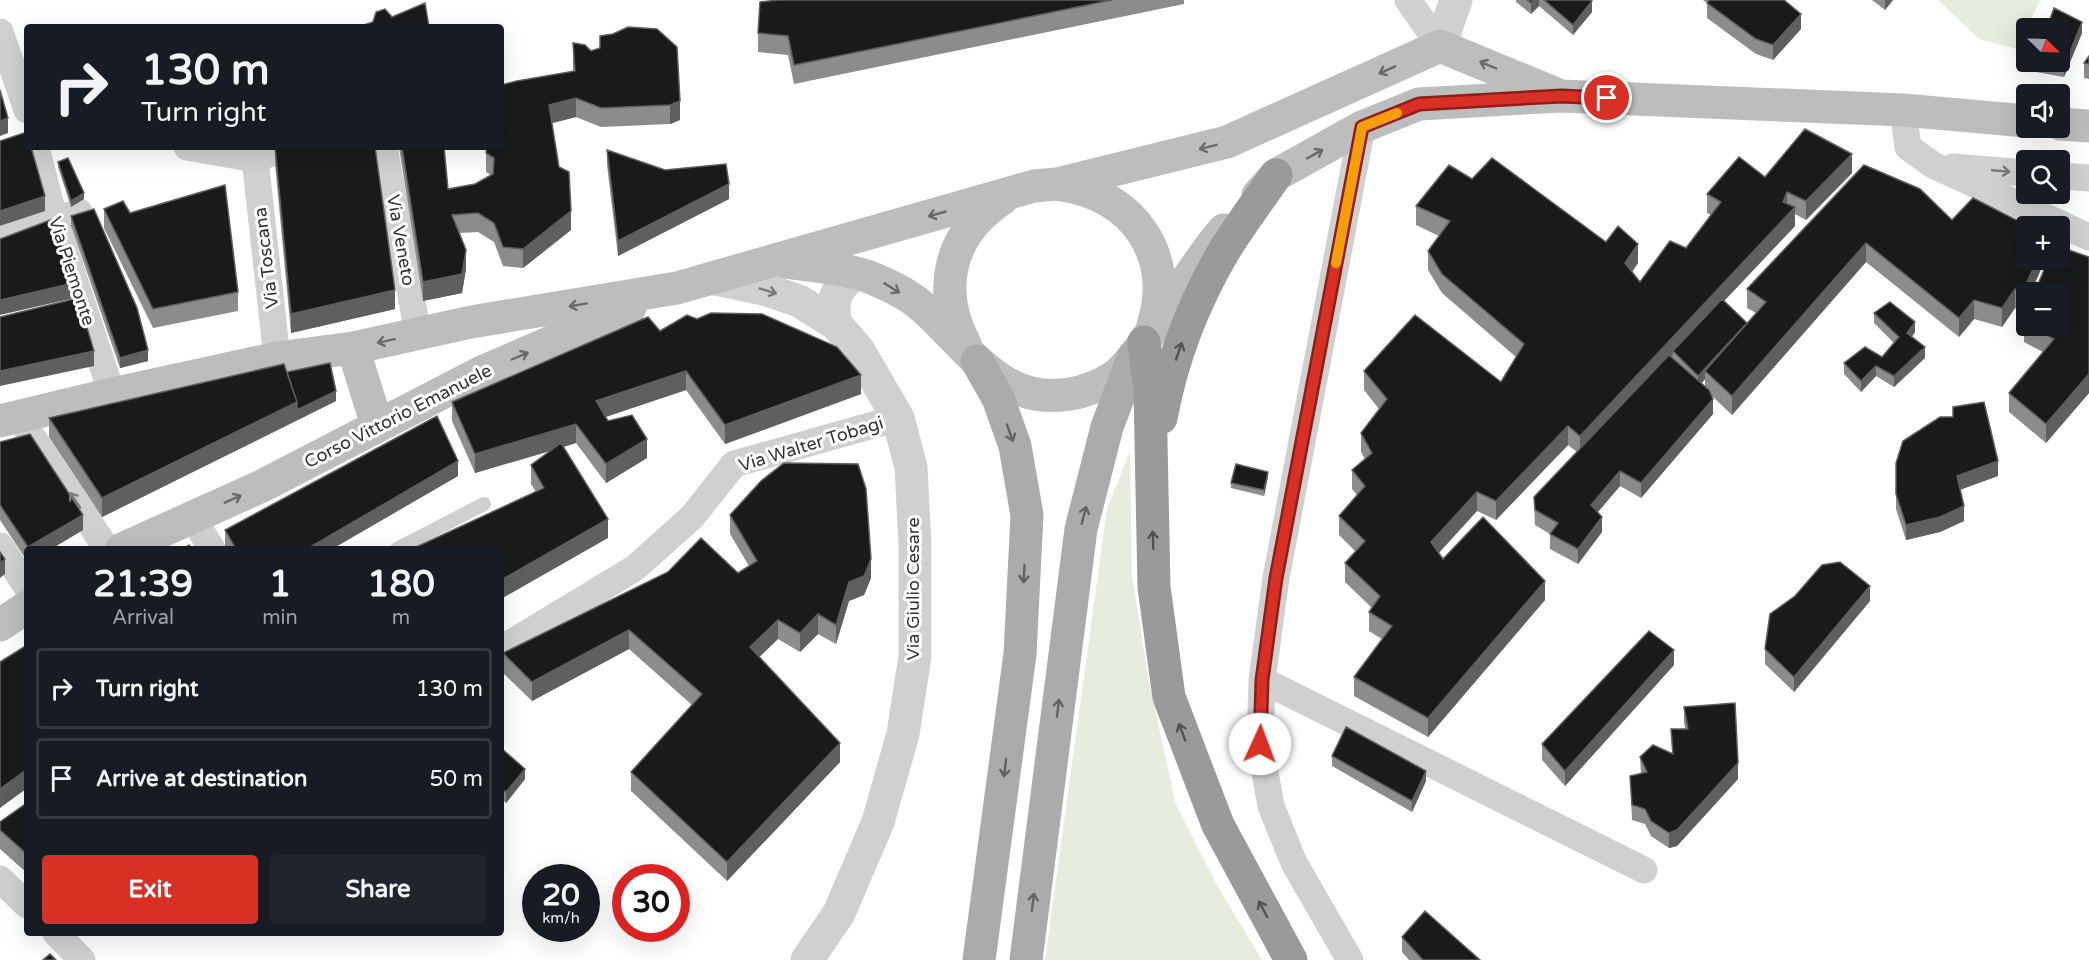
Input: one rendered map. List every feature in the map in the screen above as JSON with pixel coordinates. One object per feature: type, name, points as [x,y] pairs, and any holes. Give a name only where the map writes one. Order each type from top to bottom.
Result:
[{"type":"highway","points":[[1150,469],[1165,393],[1179,349],[1200,297],[1225,250],[1276,175]]},
{"type":"highway","points":[[1143,344],[1150,391],[1154,587],[1169,697],[1218,825],[1291,960]]},
{"type":"main road","points":[[9,419],[277,358],[353,348],[471,322],[677,288],[1045,185],[1227,142],[1440,46],[1561,96]]},
{"type":"main road","points":[[1419,104],[1440,46]]},
{"type":"main road","points":[[775,260],[854,273],[882,282],[923,307],[989,373],[1010,386],[1033,393],[1070,394],[1091,389],[1118,374],[1143,344],[1212,243],[1276,175],[1362,127],[1419,104],[1561,96],[1903,110],[2016,120]]},
{"type":"main road","points":[[2070,125],[2089,126]]},
{"type":"main road","points":[[979,960],[1020,654],[1027,515],[1015,446],[998,398],[955,326],[949,292],[950,273],[955,254],[967,231],[984,211],[1009,195],[1045,185],[1082,188],[1109,199],[1130,216],[1147,239],[1157,266],[1160,290],[1156,314],[1107,427],[1081,529],[1026,960]]},
{"type":"main road","name":"Corso Vittorio Emanuele","points":[[129,546],[262,486],[482,372],[677,288]]},
{"type":"main road","points":[[471,322],[482,372]]},
{"type":"main road","points":[[353,348],[377,425]]},
{"type":"main road","points":[[0,625],[24,609]]},
{"type":"main road","points":[[965,960],[1000,812]]},
{"type":"street","points":[[1408,0],[1440,46]]},
{"type":"street","points":[[1440,46],[1456,0]]},
{"type":"street","points":[[0,32],[24,101]]},
{"type":"street","points":[[1903,110],[1908,147],[1934,165],[2089,237]]},
{"type":"street","points":[[1350,960],[1294,863],[1271,806],[1260,744],[1262,680],[1276,578],[1362,127]]},
{"type":"street","name":"Via Piemonte","points":[[37,150],[67,217],[112,394]]},
{"type":"street","points":[[204,150],[255,159],[280,150]]},
{"type":"street","name":"Via Veneto","points":[[385,150],[418,334]]},
{"type":"street","name":"Via Toscana","points":[[255,159],[277,358]]},
{"type":"street","points":[[1934,165],[2016,172]]},
{"type":"street","points":[[2070,177],[2089,178]]},
{"type":"street","points":[[0,242],[67,217]]},
{"type":"street","points":[[836,324],[832,307],[838,288],[854,273]]},
{"type":"street","name":"Via Giulio Cesare","points":[[711,278],[764,289],[798,302],[836,324],[859,351],[898,418],[911,467],[915,545],[915,656],[903,734],[878,822],[839,913],[807,960]]},
{"type":"street","name":"Via Walter Tobagi","points":[[504,647],[635,568],[692,517],[734,464],[898,418]]},
{"type":"street","points":[[9,419],[105,546]]},
{"type":"street","points":[[193,518],[210,546]]},
{"type":"street","points":[[0,546],[24,582]]},
{"type":"street","points":[[1262,680],[1644,870]]},
{"type":"street","points":[[0,879],[24,902]]},
{"type":"street","points":[[59,936],[82,960]]},
{"type":"lane","points":[[403,546],[484,504]]},
{"type":"shaded area","points":[[1938,0],[2040,0],[2032,18],[2016,18],[2016,49],[1979,39]]},
{"type":"shaded area","points":[[1130,451],[1132,576],[1148,676],[1175,802],[1218,887],[1262,960],[1045,960],[1107,509]]},
{"type":"building","points":[[778,0],[1112,0],[794,65],[788,36],[758,33],[760,2]]},
{"type":"building","points":[[1544,0],[1591,0],[1592,1],[1573,25]]},
{"type":"building","points":[[1709,0],[1784,0],[1801,14],[1773,45],[1756,39],[1707,3]]},
{"type":"building","points":[[425,3],[428,24],[367,24],[373,22],[376,12],[385,9],[392,17]]},
{"type":"building","points":[[2054,8],[2082,22],[2070,52],[2070,18],[2050,18]]},
{"type":"building","points":[[628,27],[657,29],[677,47],[680,101],[670,105],[601,108],[576,98],[549,105],[559,167],[569,172],[571,211],[523,249],[503,247],[494,223],[478,213],[452,215],[466,250],[462,274],[423,282],[402,150],[444,150],[448,189],[475,184],[493,174],[494,158],[486,153],[486,150],[504,150],[504,84],[575,71],[573,43],[585,45],[591,51],[600,48],[600,36],[613,34]]},
{"type":"building","points":[[0,90],[8,118],[0,121]]},
{"type":"building","points":[[1805,129],[1852,154],[1806,201],[1787,192],[1783,202],[1795,207],[1580,436],[1568,426],[1496,501],[1477,492],[1431,542],[1443,559],[1483,517],[1545,581],[1428,718],[1354,677],[1392,626],[1369,612],[1380,596],[1345,563],[1365,541],[1339,516],[1365,486],[1352,470],[1372,453],[1361,433],[1387,399],[1364,371],[1415,315],[1501,382],[1524,344],[1442,274],[1428,251],[1450,221],[1416,206],[1449,165],[1472,179],[1492,158],[1606,242],[1618,226],[1638,244],[1625,263],[1640,282],[1670,241],[1686,248],[1721,202],[1707,194],[1739,157],[1765,177]]},
{"type":"building","points":[[24,133],[24,150],[32,150],[45,196],[0,211],[0,141]]},
{"type":"building","points":[[275,150],[375,150],[395,290],[291,314]]},
{"type":"building","points":[[607,150],[665,170],[726,164],[729,184],[618,241]]},
{"type":"building","points":[[68,158],[84,193],[71,201],[58,162]]},
{"type":"building","points":[[1864,165],[1920,189],[1952,220],[1973,198],[2016,220],[2016,270],[2032,270],[2027,282],[2016,282],[2016,290],[2002,308],[1974,300],[1959,318],[1866,243],[1732,396],[1705,371],[1766,302],[1747,289]]},
{"type":"building","points":[[225,185],[238,292],[153,309],[104,209],[123,201],[130,213]]},
{"type":"building","points":[[94,209],[137,308],[148,350],[120,358],[71,216]]},
{"type":"building","points":[[53,219],[74,283],[0,300],[0,239]]},
{"type":"building","points":[[2070,250],[2089,257],[2089,374],[2046,424],[2009,393],[2054,339],[2048,336],[2070,336],[2070,282],[2039,282],[2044,270],[2070,270]]},
{"type":"building","points":[[78,298],[94,351],[0,371],[0,317]]},
{"type":"building","points":[[1722,299],[1747,323],[1698,376],[1673,351]]},
{"type":"building","points":[[1890,302],[1915,322],[1907,333],[1925,347],[1894,376],[1876,366],[1861,381],[1844,363],[1865,347],[1882,357],[1899,337],[1874,313]]},
{"type":"building","points":[[711,313],[762,314],[837,347],[861,375],[725,425],[686,371],[596,401],[608,421],[632,415],[647,439],[606,464],[576,424],[475,454],[452,402],[648,317],[660,331],[687,315],[697,319]]},
{"type":"building","points":[[1669,355],[1709,390],[1713,399],[1641,483],[1620,471],[1591,505],[1602,517],[1578,549],[1550,534],[1558,523],[1535,510],[1534,497]]},
{"type":"building","points":[[330,363],[336,391],[297,410],[297,402],[287,372]]},
{"type":"building","points":[[284,364],[297,402],[102,498],[49,418]]},
{"type":"building","points":[[1984,402],[1998,461],[1957,476],[1964,506],[1940,517],[1906,525],[1896,494],[1896,463],[1903,441],[1940,417],[1953,417],[1953,407]]},
{"type":"building","points":[[437,416],[458,461],[312,546],[234,546],[225,530]]},
{"type":"building","points":[[30,434],[83,515],[27,546],[0,505],[0,442]]},
{"type":"building","points":[[561,443],[608,519],[504,578],[504,546],[418,546],[544,488],[531,465]]},
{"type":"building","points":[[784,463],[858,464],[866,489],[871,559],[864,576],[849,582],[836,625],[818,614],[800,633],[778,620],[750,647],[840,743],[727,862],[631,772],[702,694],[629,630],[532,682],[504,653],[668,572],[701,538],[738,573],[757,561],[730,515],[761,481]]},
{"type":"building","points":[[1236,464],[1268,472],[1264,490],[1231,483]]},
{"type":"building","points":[[0,552],[5,559],[0,563]]},
{"type":"building","points":[[1840,562],[1870,586],[1794,677],[1765,649],[1770,614],[1795,596],[1822,565]]},
{"type":"building","points":[[1649,631],[1674,650],[1565,771],[1542,744]]},
{"type":"building","points":[[24,647],[24,771],[0,789],[0,662]]},
{"type":"building","points":[[1735,703],[1738,763],[1677,830],[1669,833],[1651,821],[1645,809],[1632,805],[1630,776],[1647,772],[1640,757],[1653,745],[1673,754],[1671,729],[1688,729],[1684,707]]},
{"type":"building","points":[[1346,727],[1426,771],[1412,801],[1332,756]]},
{"type":"building","points":[[504,751],[525,769],[506,792],[504,790]]},
{"type":"building","points":[[24,805],[24,851],[0,830],[0,822]]},
{"type":"building","points":[[1425,911],[1480,960],[1423,960],[1402,937]]},
{"type":"building","points":[[50,954],[56,960],[43,960]]},
{"type":"slow traffic","points":[[1336,263],[1362,127],[1397,113]]},
{"type":"route","points":[[1260,744],[1262,680],[1276,578],[1362,127],[1419,104],[1561,96],[1607,98]]}]
